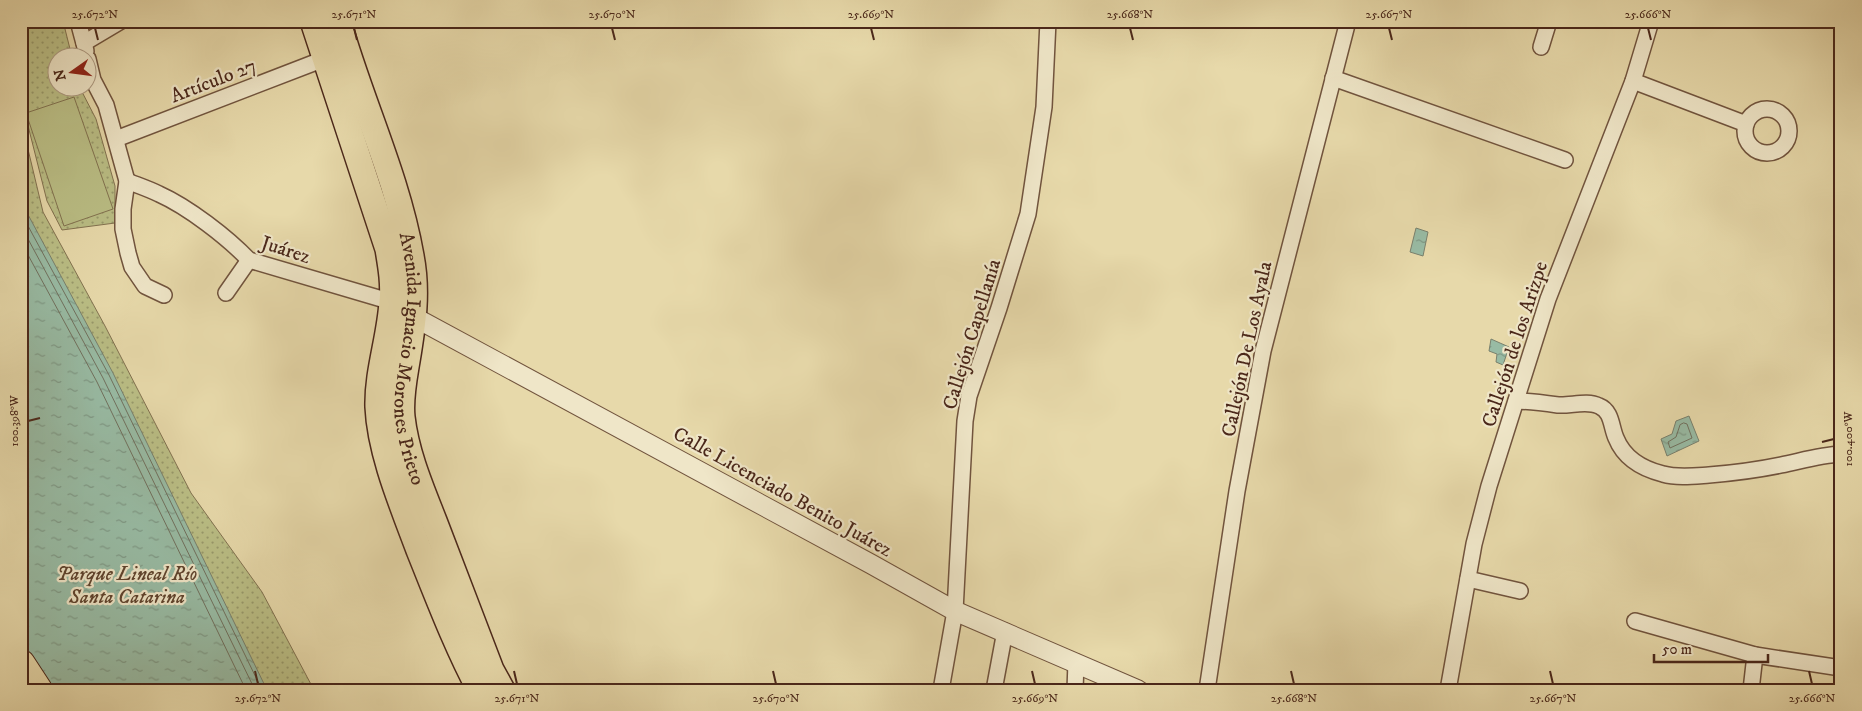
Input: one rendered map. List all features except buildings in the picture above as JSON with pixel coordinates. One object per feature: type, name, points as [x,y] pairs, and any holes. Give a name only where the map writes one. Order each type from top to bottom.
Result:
[{"type":"highway","points":[[21,664],[36,690]]},
{"type":"highway","points":[[21,670],[36,690]]},
{"type":"main road","name":"Avenida Ignacio Morones Prieto","points":[[313,21],[324,59],[378,212],[388,249],[393,278],[392,302],[379,386],[380,428],[401,503],[436,592],[484,684]]},
{"type":"main road","name":"Avenida Ignacio Morones Prieto","points":[[338,21],[350,65],[403,217],[414,275],[416,293],[414,317],[402,401],[402,416],[406,439],[484,684]]},
{"type":"street","points":[[78,21],[85,48]]},
{"type":"street","points":[[91,48],[121,21]]},
{"type":"street","name":"Callejón Capellanía","points":[[941,690],[955,611],[965,421],[969,396],[1028,214],[1044,107],[1048,21]]},
{"type":"street","name":"Callejón De Los Ayala","points":[[1207,690],[1237,492],[1264,351],[1348,21]]},
{"type":"street","points":[[1541,47],[1549,21]]},
{"type":"street","name":"Callejón de los Arizpe","points":[[1448,690],[1474,544],[1489,486],[1548,299],[1633,80],[1651,21]]},
{"type":"street","name":"Artículo 27","points":[[116,139],[324,59]]},
{"type":"street","points":[[1333,78],[1565,160]]},
{"type":"street","points":[[1633,80],[1746,124]]},
{"type":"street","points":[[98,90],[106,105],[127,181],[123,208],[123,229],[132,267],[145,286],[164,295]]},
{"type":"street","name":"Juárez","points":[[127,181],[159,194],[181,206],[250,260],[392,302]]},
{"type":"street","points":[[226,292],[250,260]]},
{"type":"street","name":"Calle Licenciado Benito Juárez","points":[[414,317],[863,559],[955,611],[1138,690]]},
{"type":"street","points":[[1516,401],[1559,405],[1592,404],[1600,406],[1608,412],[1616,438],[1628,456],[1634,462],[1663,474],[1689,477],[1712,475],[1841,454]]},
{"type":"street","points":[[1468,579],[1520,591]]},
{"type":"street","points":[[1635,621],[1755,655],[1841,668]]},
{"type":"street","points":[[994,690],[1004,631]]},
{"type":"street","points":[[1751,690],[1755,655]]},
{"type":"street","points":[[1075,690],[1076,662]]},
{"type":"street","points":[[484,684],[507,690]]},
{"type":"green space","points":[[21,21],[63,21],[70,48],[48,48],[48,98],[85,98],[96,119],[115,186],[115,223],[62,230],[47,201],[21,98]]},
{"type":"green space","points":[[74,98],[113,209],[64,226],[26,113]]},
{"type":"green space","name":"Parque Lineal Río Santa Catarina","points":[[21,120],[43,212],[105,326],[191,493],[262,592],[314,690],[21,690]]},
{"type":"water","name":"Parque Lineal Río Santa Catarina","points":[[21,194],[25,209],[113,373],[267,690],[21,690]]},
{"type":"water","points":[[1416,228],[1428,232],[1423,256],[1410,252]]},
{"type":"water","points":[[1491,339],[1509,347],[1503,365],[1496,362],[1497,354],[1489,351]]},
{"type":"water","points":[[1689,416],[1699,441],[1667,456],[1661,439],[1672,434],[1676,421]]}]
